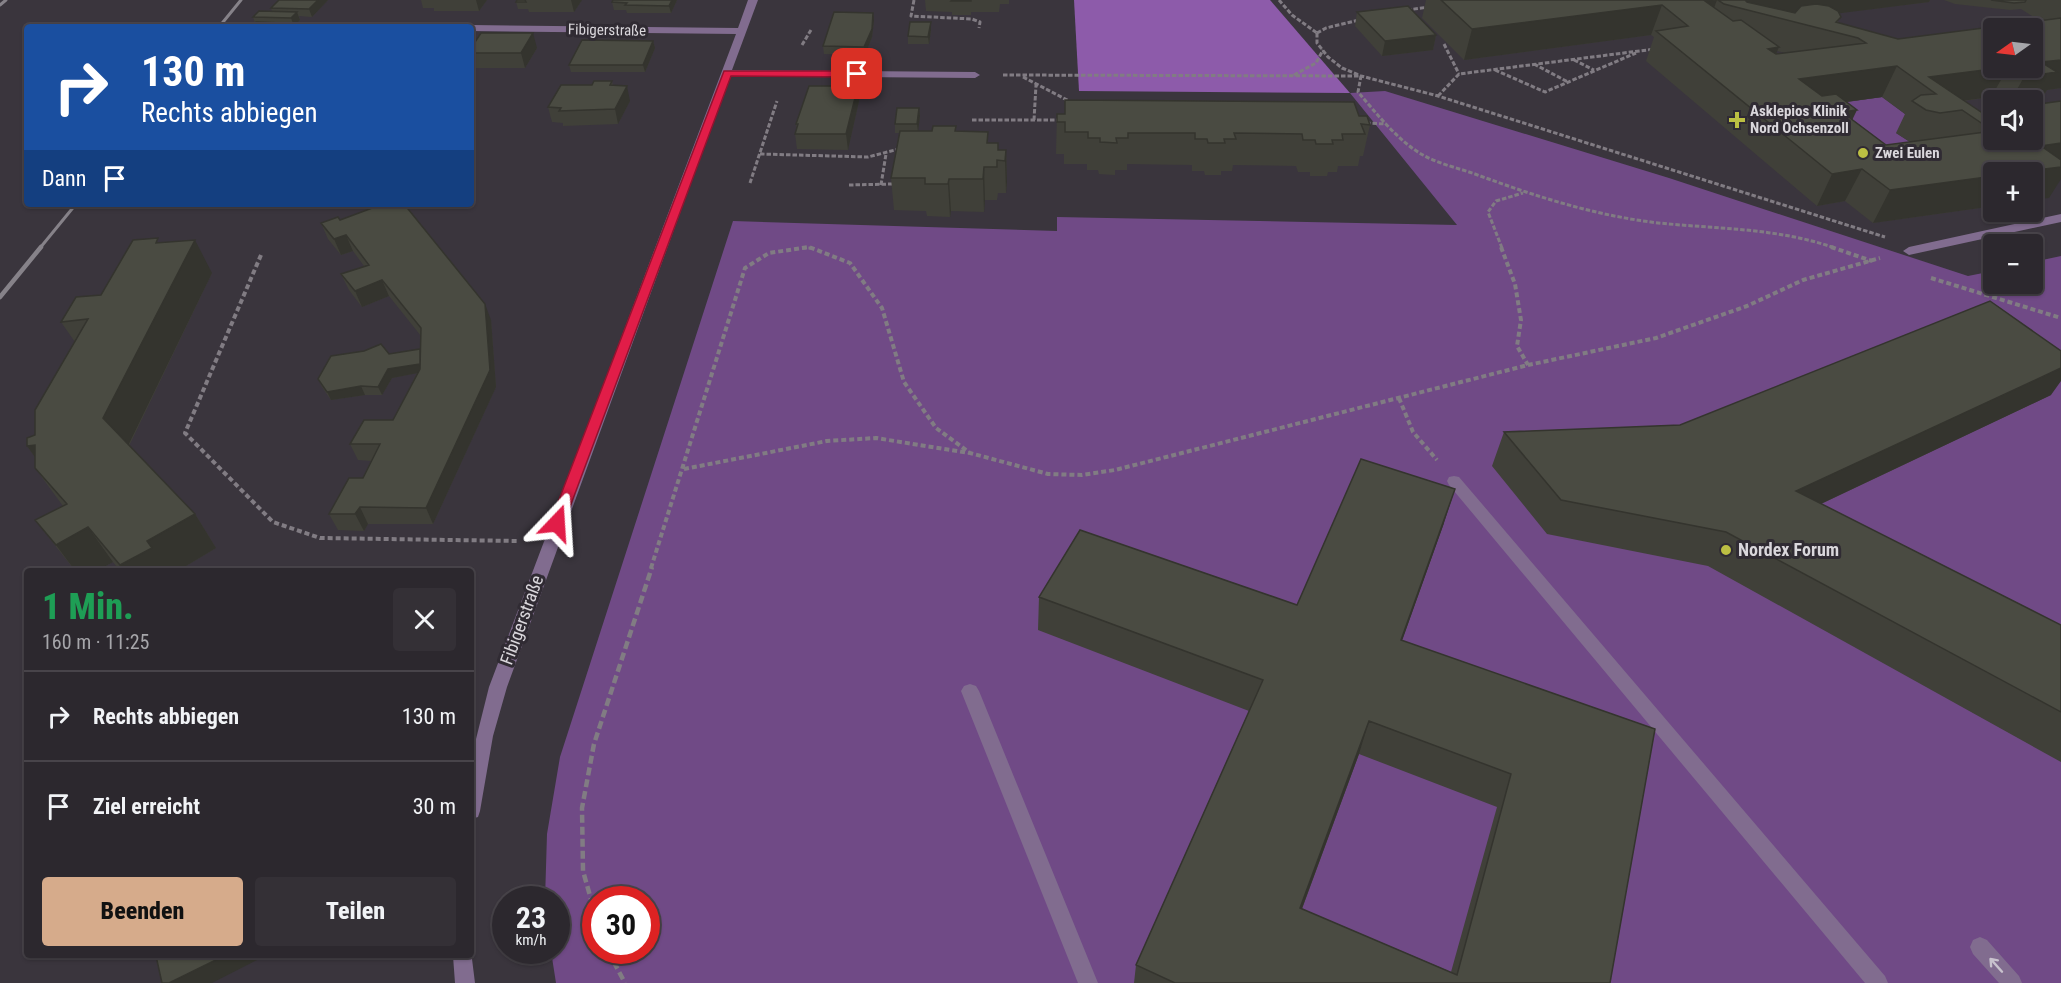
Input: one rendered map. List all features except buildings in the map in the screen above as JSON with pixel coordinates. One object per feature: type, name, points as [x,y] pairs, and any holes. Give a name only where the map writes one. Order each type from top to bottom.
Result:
[{"type":"street","name":"Fibigerstraße","points":[[474,794],[484,736],[498,687],[753,0]]},
{"type":"street","name":"Fibigerstraße","points":[[474,28],[743,31]]},
{"type":"street","points":[[727,73],[975,75]]},
{"type":"street","points":[[1909,251],[2061,218]]},
{"type":"street","points":[[1454,481],[1878,983]]},
{"type":"street","points":[[970,691],[1088,983]]},
{"type":"street","points":[[1980,947],[2012,983]]},
{"type":"street","points":[[463,958],[465,983]]},
{"type":"path","points":[[914,0],[910,16],[972,19],[980,22],[979,28]]},
{"type":"path","points":[[1279,0],[1292,15],[1317,33]]},
{"type":"path","points":[[1403,10],[1436,6]]},
{"type":"path","points":[[1317,33],[1326,28],[1368,18]]},
{"type":"path","points":[[750,183],[787,74],[811,30]]},
{"type":"path","points":[[1317,33],[1317,43],[1323,50],[1342,68],[1361,76],[1438,96],[1883,236],[1930,246]]},
{"type":"path","points":[[1444,44],[1459,74]]},
{"type":"path","points":[[1438,96],[1459,74],[1663,48]]},
{"type":"path","points":[[1290,76],[1304,71],[1322,57],[1323,50]]},
{"type":"path","points":[[1494,70],[1545,92],[1641,50]]},
{"type":"path","points":[[1572,60],[1594,71]]},
{"type":"path","points":[[1534,64],[1568,82]]},
{"type":"path","points":[[975,75],[1191,78],[1290,76],[1332,79],[1361,76]]},
{"type":"path","points":[[1020,76],[1077,105]]},
{"type":"path","points":[[1361,76],[1358,92],[1386,124],[1423,154],[1525,193],[1610,215],[1666,224],[1765,231],[1818,242],[1882,264]]},
{"type":"path","points":[[1034,120],[1036,84]]},
{"type":"path","points":[[972,120],[1066,120]]},
{"type":"path","points":[[1362,123],[1386,124]]},
{"type":"path","points":[[760,154],[868,157],[886,154],[896,149],[906,149]]},
{"type":"path","points":[[881,184],[886,154]]},
{"type":"path","points":[[849,185],[893,184]]},
{"type":"path","points":[[1525,193],[1496,201],[1488,212],[1515,284],[1521,320],[1517,346],[1528,365]]},
{"type":"path","points":[[587,886],[583,871],[582,808],[594,744],[684,469],[745,268],[769,253],[808,247],[850,263],[882,308],[904,382],[936,428],[970,453]]},
{"type":"path","points":[[261,255],[185,432],[273,522],[320,538],[550,542]]},
{"type":"path","points":[[684,469],[827,441],[876,438],[970,453],[1048,474],[1082,475],[1115,470],[1528,365],[1656,338],[1747,306],[1803,280],[1871,260]]},
{"type":"path","points":[[1927,277],[2061,318]]},
{"type":"path","points":[[1399,398],[1413,432],[1454,481]]},
{"type":"path","points":[[615,964],[625,983]]},
{"type":"shaded area","points":[[1074,0],[1270,0],[1350,93],[1079,91]]},
{"type":"shaded area","points":[[1385,91],[1669,178],[1968,276],[1983,273],[1983,294],[2043,294],[2043,260],[2061,256],[2061,983],[556,983],[553,964],[570,964],[570,886],[545,886],[547,834],[560,757],[733,221],[1057,231],[1057,217],[1457,225],[1350,93]]},
{"type":"shaded area","points":[[1882,97],[1920,125],[1896,133],[1910,142],[1870,177],[1786,110]]},
{"type":"railway","points":[[0,5],[6,0]]},
{"type":"railway","points":[[221,24],[241,0]]},
{"type":"railway","points":[[40,248],[74,207]]},
{"type":"railway","points":[[0,297],[41,247]]},
{"type":"place","name":"Asklepios Klinik Nord Ochsenzoll","points":[[1737,120]]},
{"type":"place","name":"Zwei Eulen","points":[[1863,153]]},
{"type":"place","name":"Nordex Forum","points":[[1726,550]]},
{"type":"route","points":[[557,523],[727,73],[857,74]]}]
